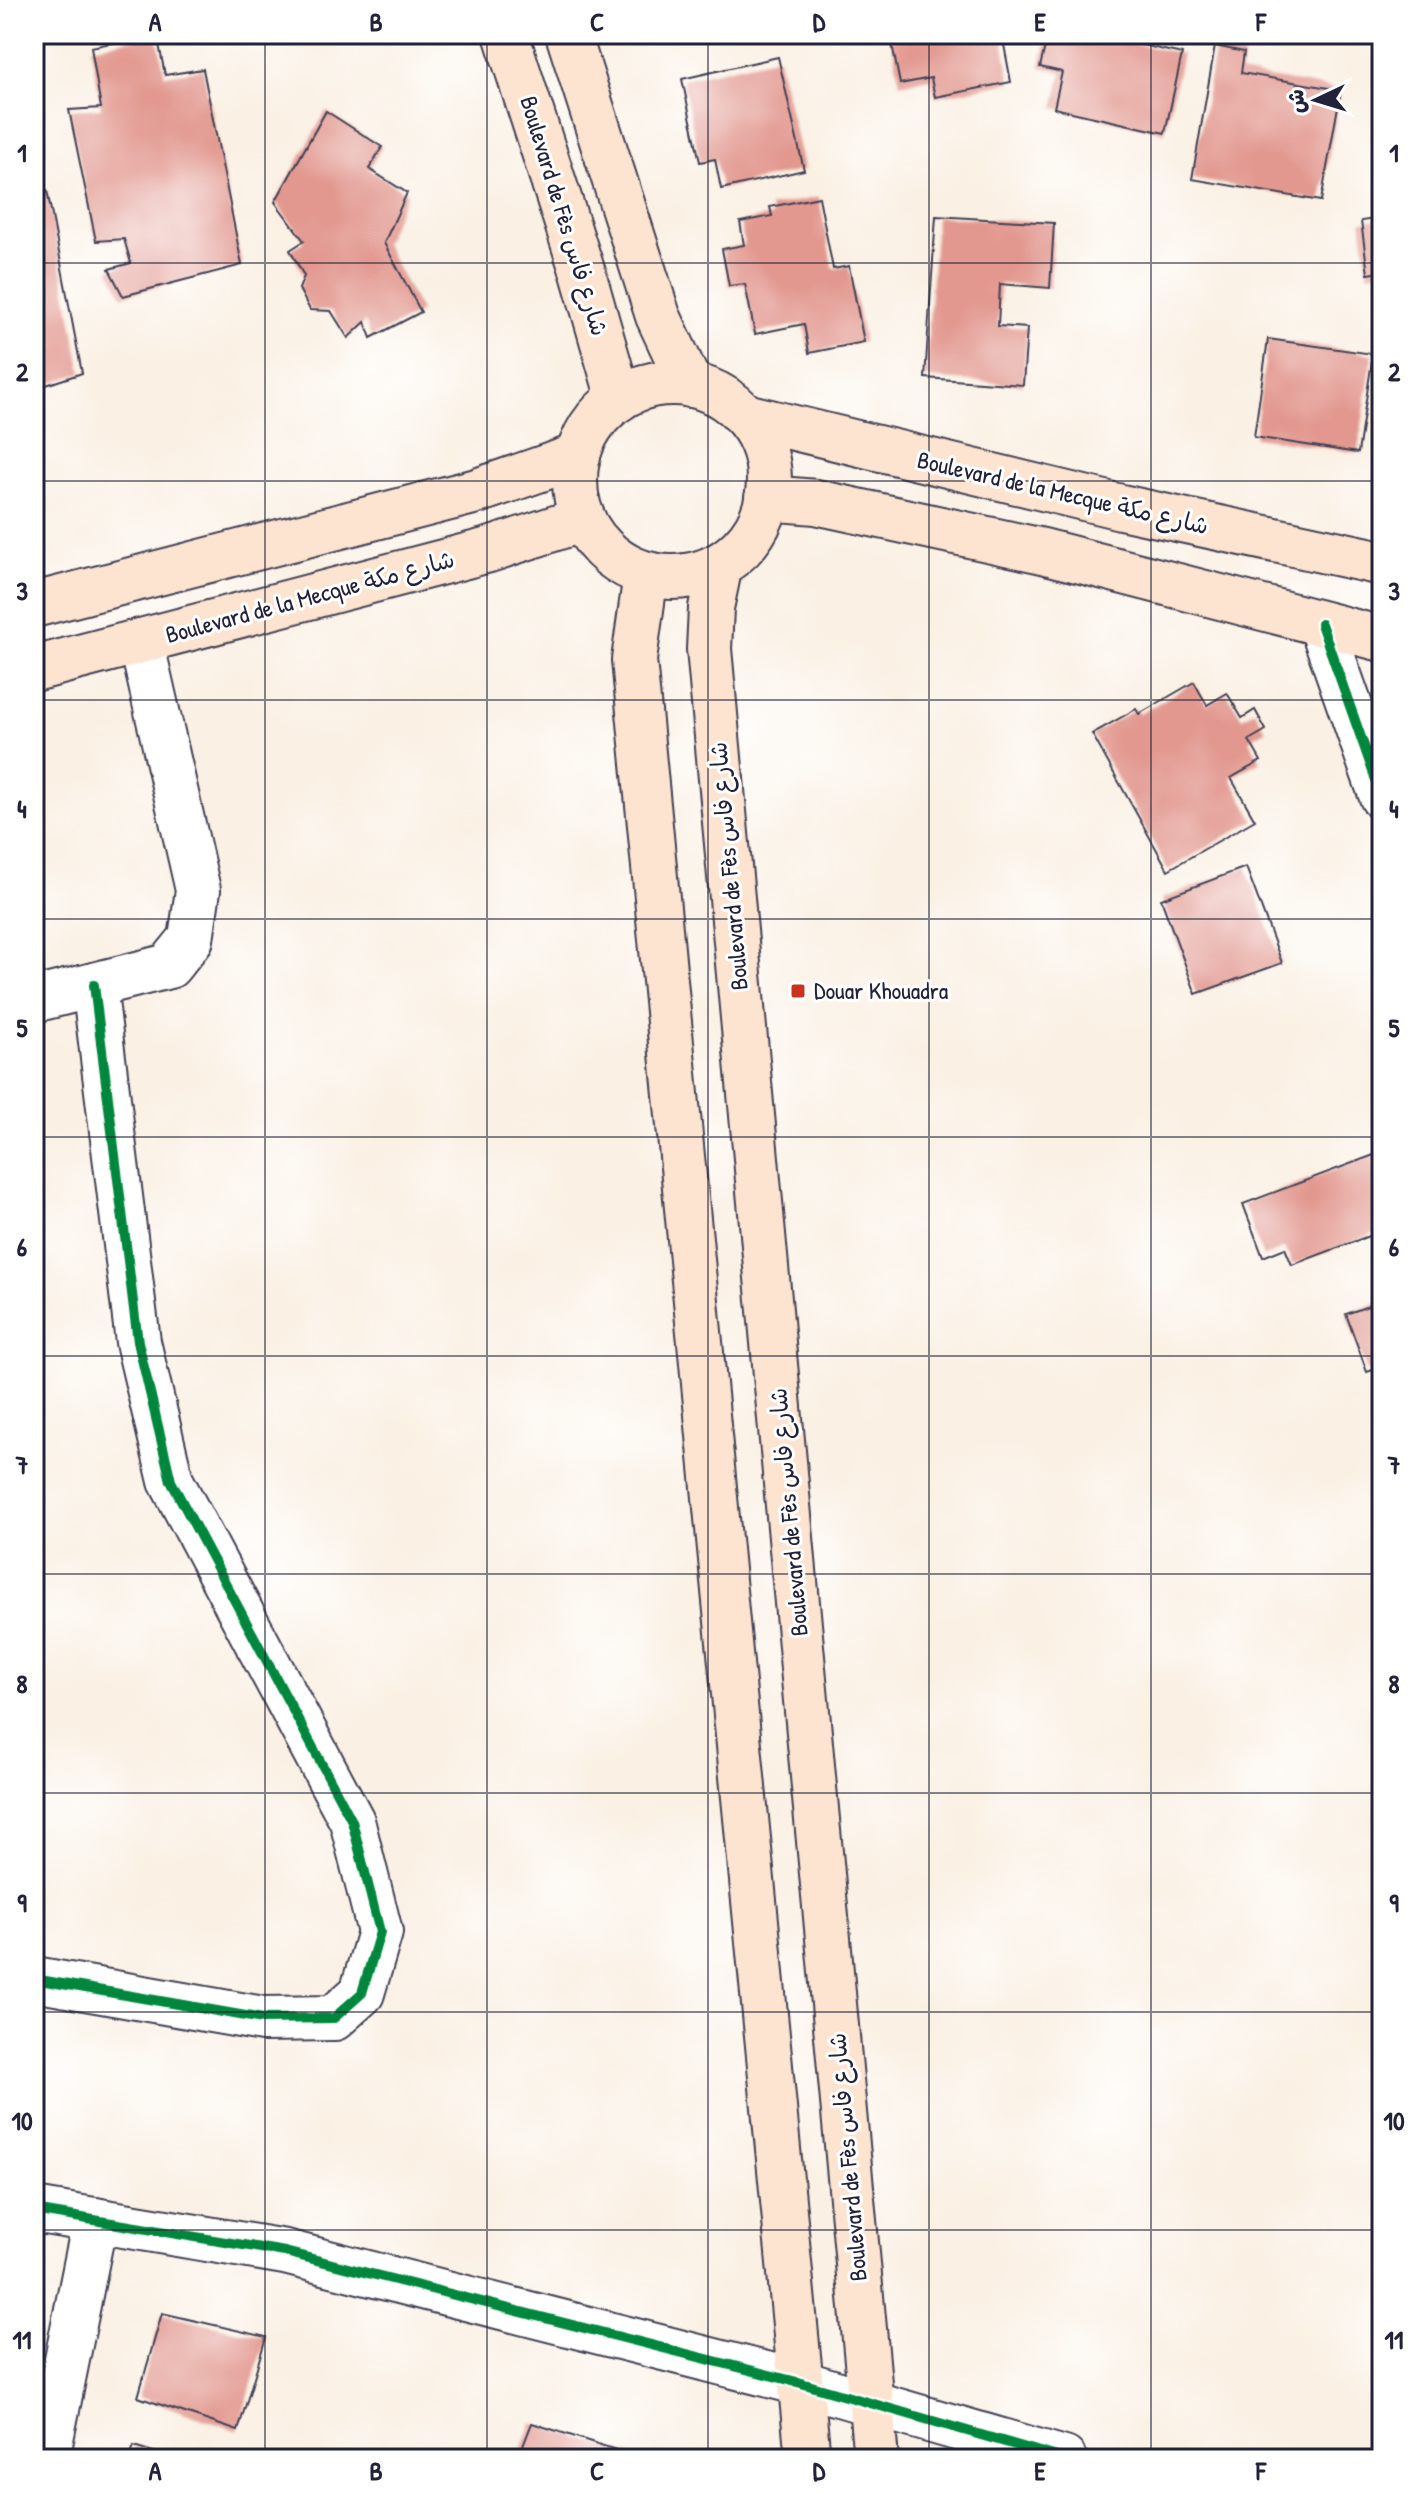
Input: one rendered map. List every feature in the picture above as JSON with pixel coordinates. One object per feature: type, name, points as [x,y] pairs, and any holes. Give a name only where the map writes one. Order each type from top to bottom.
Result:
[{"type":"main road","name":"Boulevard de Fès شارع فاس","points":[[506,34],[583,273],[619,399]]},
{"type":"main road","points":[[568,34],[658,316],[690,385]]},
{"type":"main road","points":[[656,385],[690,385],[720,396],[745,416],[763,448],[768,476],[767,498],[751,537],[720,565],[676,578],[646,574],[606,552],[583,519],[576,491],[578,456],[595,421],[619,399],[656,385]]},
{"type":"main road","name":"Boulevard de la Mecque شارع مكة","points":[[745,416],[1121,507],[1382,563]]},
{"type":"main road","points":[[34,605],[416,508],[578,456]]},
{"type":"main road","points":[[767,498],[816,502],[1043,551],[1382,639]]},
{"type":"main road","name":"Boulevard de la Mecque شارع مكة","points":[[34,669],[501,547],[583,519]]},
{"type":"main road","name":"Boulevard de Fès شارع فاس","points":[[720,565],[711,608],[709,649],[876,2459]]},
{"type":"main road","points":[[646,574],[634,660],[808,2459]]},
{"type":"street","points":[[1321,624],[1382,797]]},
{"type":"street","points":[[34,1000],[169,966],[191,939],[198,890],[141,641]]},
{"type":"street","points":[[34,1979],[263,2019],[334,2018],[362,1993],[380,1932],[352,1821],[171,1481],[138,1342],[94,985]]},
{"type":"street","points":[[34,2210],[285,2252],[801,2383],[1064,2459]]},
{"type":"street","points":[[47,2459],[95,2220]]},
{"type":"building","points":[[157,34],[165,75],[203,69],[242,265],[123,296],[109,269],[131,263],[124,239],[96,241],[69,110],[101,108],[91,47]]},
{"type":"building","points":[[890,34],[1002,34],[1011,82],[935,97],[931,78],[900,84]]},
{"type":"building","points":[[1048,34],[1093,34],[1182,54],[1165,133],[1054,108],[1062,72],[1040,67]]},
{"type":"building","points":[[1215,46],[1244,52],[1241,73],[1341,90],[1321,201],[1192,179]]},
{"type":"building","points":[[778,57],[804,170],[721,189],[715,159],[700,162],[682,79]]},
{"type":"building","points":[[326,111],[382,147],[369,169],[407,193],[384,243],[421,312],[371,338],[365,322],[348,338],[331,311],[310,310],[299,289],[304,276],[290,250],[304,241],[275,202]]},
{"type":"building","points":[[47,190],[82,373],[34,389],[34,191]]},
{"type":"building","points":[[819,197],[833,269],[849,266],[864,342],[809,353],[804,324],[755,334],[745,284],[729,286],[722,249],[744,245],[740,222],[772,216],[770,207]]},
{"type":"building","points":[[936,216],[1054,223],[1050,288],[1000,284],[998,326],[1027,328],[1023,385],[925,378]]},
{"type":"building","points":[[1382,218],[1382,272],[1368,274],[1361,221]]},
{"type":"building","points":[[1268,339],[1373,354],[1358,453],[1254,437]]},
{"type":"building","points":[[1194,682],[1207,705],[1227,693],[1242,718],[1255,710],[1266,730],[1249,740],[1261,761],[1231,778],[1255,820],[1168,870],[1092,734],[1136,709],[1139,714]]},
{"type":"building","points":[[1246,867],[1282,963],[1196,994],[1161,899]]},
{"type":"building","points":[[1382,1152],[1382,1231],[1292,1265],[1285,1248],[1263,1257],[1243,1204]]},
{"type":"building","points":[[1382,1301],[1382,1367],[1367,1372],[1346,1314]]},
{"type":"building","points":[[162,2313],[266,2337],[238,2431],[138,2397]]},
{"type":"building","points":[[532,2423],[635,2456],[633,2459],[518,2459]]},
{"type":"building","points":[[134,2446],[172,2458],[172,2459],[129,2459]]},
{"type":"cycle path","points":[[1321,624],[1382,797]]},
{"type":"cycle path","points":[[34,1979],[263,2019],[334,2018],[362,1993],[380,1932],[352,1821],[171,1481],[138,1342],[94,985]]},
{"type":"cycle path","points":[[34,2210],[285,2252],[801,2383],[1064,2459]]},
{"type":"place","name":"Douar Khouadra","points":[[798,991]]}]
